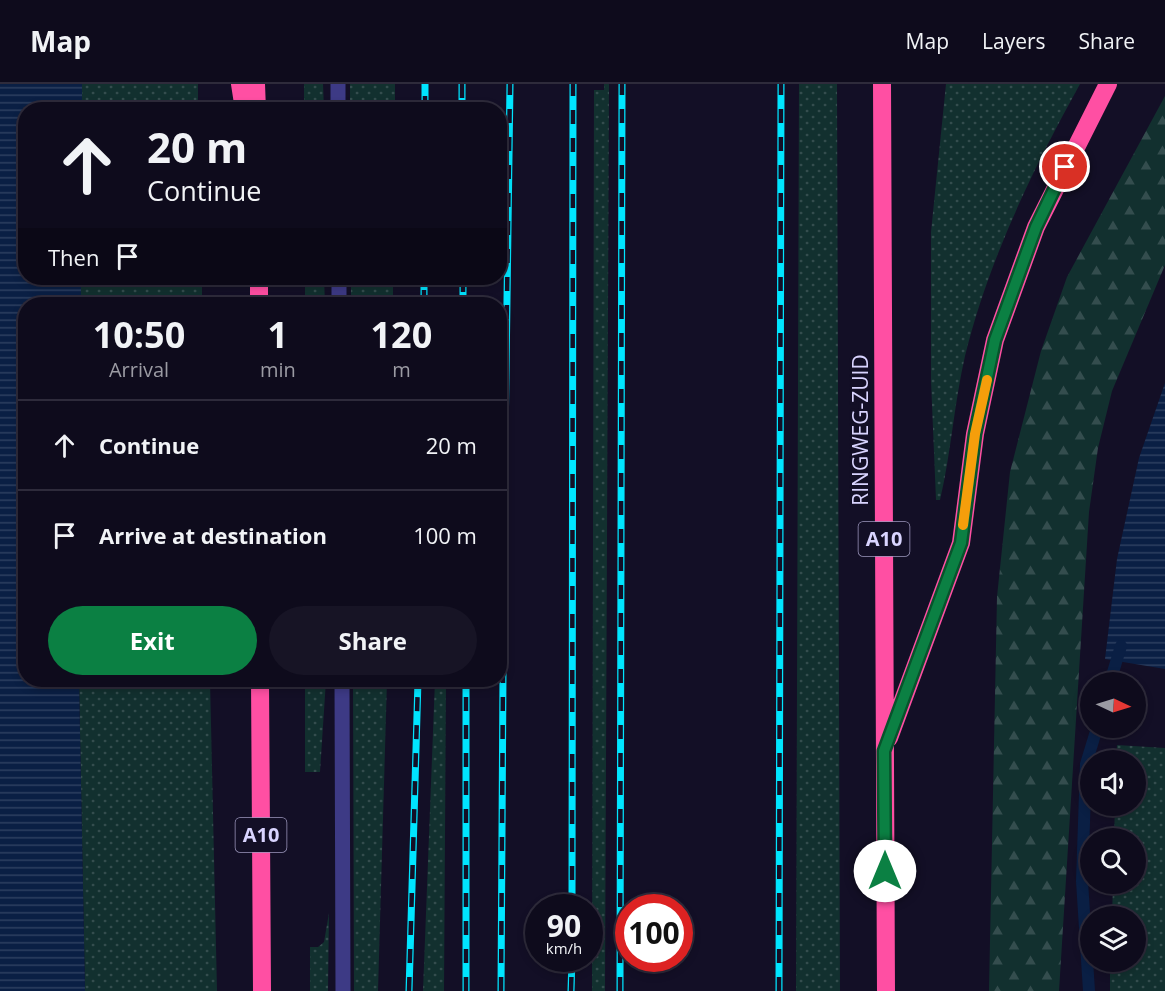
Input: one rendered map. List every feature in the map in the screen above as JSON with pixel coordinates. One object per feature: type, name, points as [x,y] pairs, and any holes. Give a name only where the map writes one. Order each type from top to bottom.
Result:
[{"type":"highway","points":[[240,84],[243,102]]},
{"type":"highway","points":[[256,84],[256,102]]},
{"type":"highway","name":"RINGWEG-ZUID","points":[[882,84],[886,991]]},
{"type":"highway","name":"A10","points":[[884,751],[961,543],[975,434],[995,340],[1036,227],[1108,84]]},
{"type":"highway","name":"A10","points":[[260,687],[262,991]]},
{"type":"lane","points":[[338,84],[338,102]]},
{"type":"lane","points":[[342,687],[343,991]]},
{"type":"green space","points":[[82,84],[198,84],[198,102],[82,102]]},
{"type":"green space","points":[[304,84],[323,84],[324,102],[304,102]]},
{"type":"green space","points":[[350,84],[395,84],[395,102],[350,102]]},
{"type":"green space","points":[[604,84],[609,84],[605,991],[592,991],[592,972],[603,972],[603,894],[592,894],[594,90],[604,90]]},
{"type":"green space","points":[[799,84],[837,84],[840,991],[796,991]]},
{"type":"green space","points":[[946,84],[1080,84],[1029,183],[986,285],[965,356],[944,482],[940,500],[936,500],[931,381],[931,232]]},
{"type":"green space","points":[[1165,96],[1165,265],[1112,391],[1098,448],[1089,512],[1059,991],[989,991],[997,597],[1010,472],[1041,351],[1067,277]]},
{"type":"green space","points":[[81,285],[202,285],[202,297],[81,297]]},
{"type":"green space","points":[[305,285],[324,285],[325,297],[305,297]]},
{"type":"green space","points":[[351,285],[393,285],[393,297],[351,297]]},
{"type":"green space","points":[[79,687],[210,687],[217,991],[85,991]]},
{"type":"green space","points":[[305,687],[326,687],[320,772],[305,772]]},
{"type":"green space","points":[[353,687],[387,687],[378,991],[354,991]]},
{"type":"green space","points":[[435,687],[446,687],[444,991],[423,991]]},
{"type":"green space","points":[[1117,745],[1165,748],[1165,991],[1110,991],[1110,972],[1146,972],[1146,906],[1112,906],[1113,894],[1146,894],[1146,828],[1114,828],[1115,816],[1146,816],[1146,750],[1117,750]]},
{"type":"green space","points":[[329,913],[328,991],[310,991],[310,947],[318,947],[324,942]]},
{"type":"water","points":[[0,84],[82,84],[82,102],[18,102],[18,285],[81,285],[81,297],[18,297],[18,687],[79,687],[85,991],[0,991]]},
{"type":"water","points":[[1165,383],[1165,669],[1105,659],[1117,559],[1139,458]]},
{"type":"waterway","points":[[1113,672],[1121,646]]},
{"type":"waterway","points":[[1089,991],[1082,881],[1086,764],[1094,738]]},
{"type":"railway","points":[[425,84],[425,102]]},
{"type":"railway","points":[[462,84],[462,102]]},
{"type":"railway","points":[[507,300],[510,84]]},
{"type":"railway","points":[[572,894],[573,84]]},
{"type":"railway","points":[[620,991],[622,84]]},
{"type":"railway","points":[[779,991],[781,84]]},
{"type":"railway","points":[[424,285],[424,297]]},
{"type":"railway","points":[[463,285],[463,297]]},
{"type":"railway","points":[[409,991],[418,687]]},
{"type":"railway","points":[[466,687],[466,991]]},
{"type":"railway","points":[[501,991],[503,687]]},
{"type":"railway","points":[[571,991],[572,972]]},
{"type":"slow traffic","points":[[963,525],[975,434],[987,380]]},
{"type":"route","points":[[885,871],[884,751],[961,543],[975,434],[995,340],[1036,227],[1065,167]]}]
